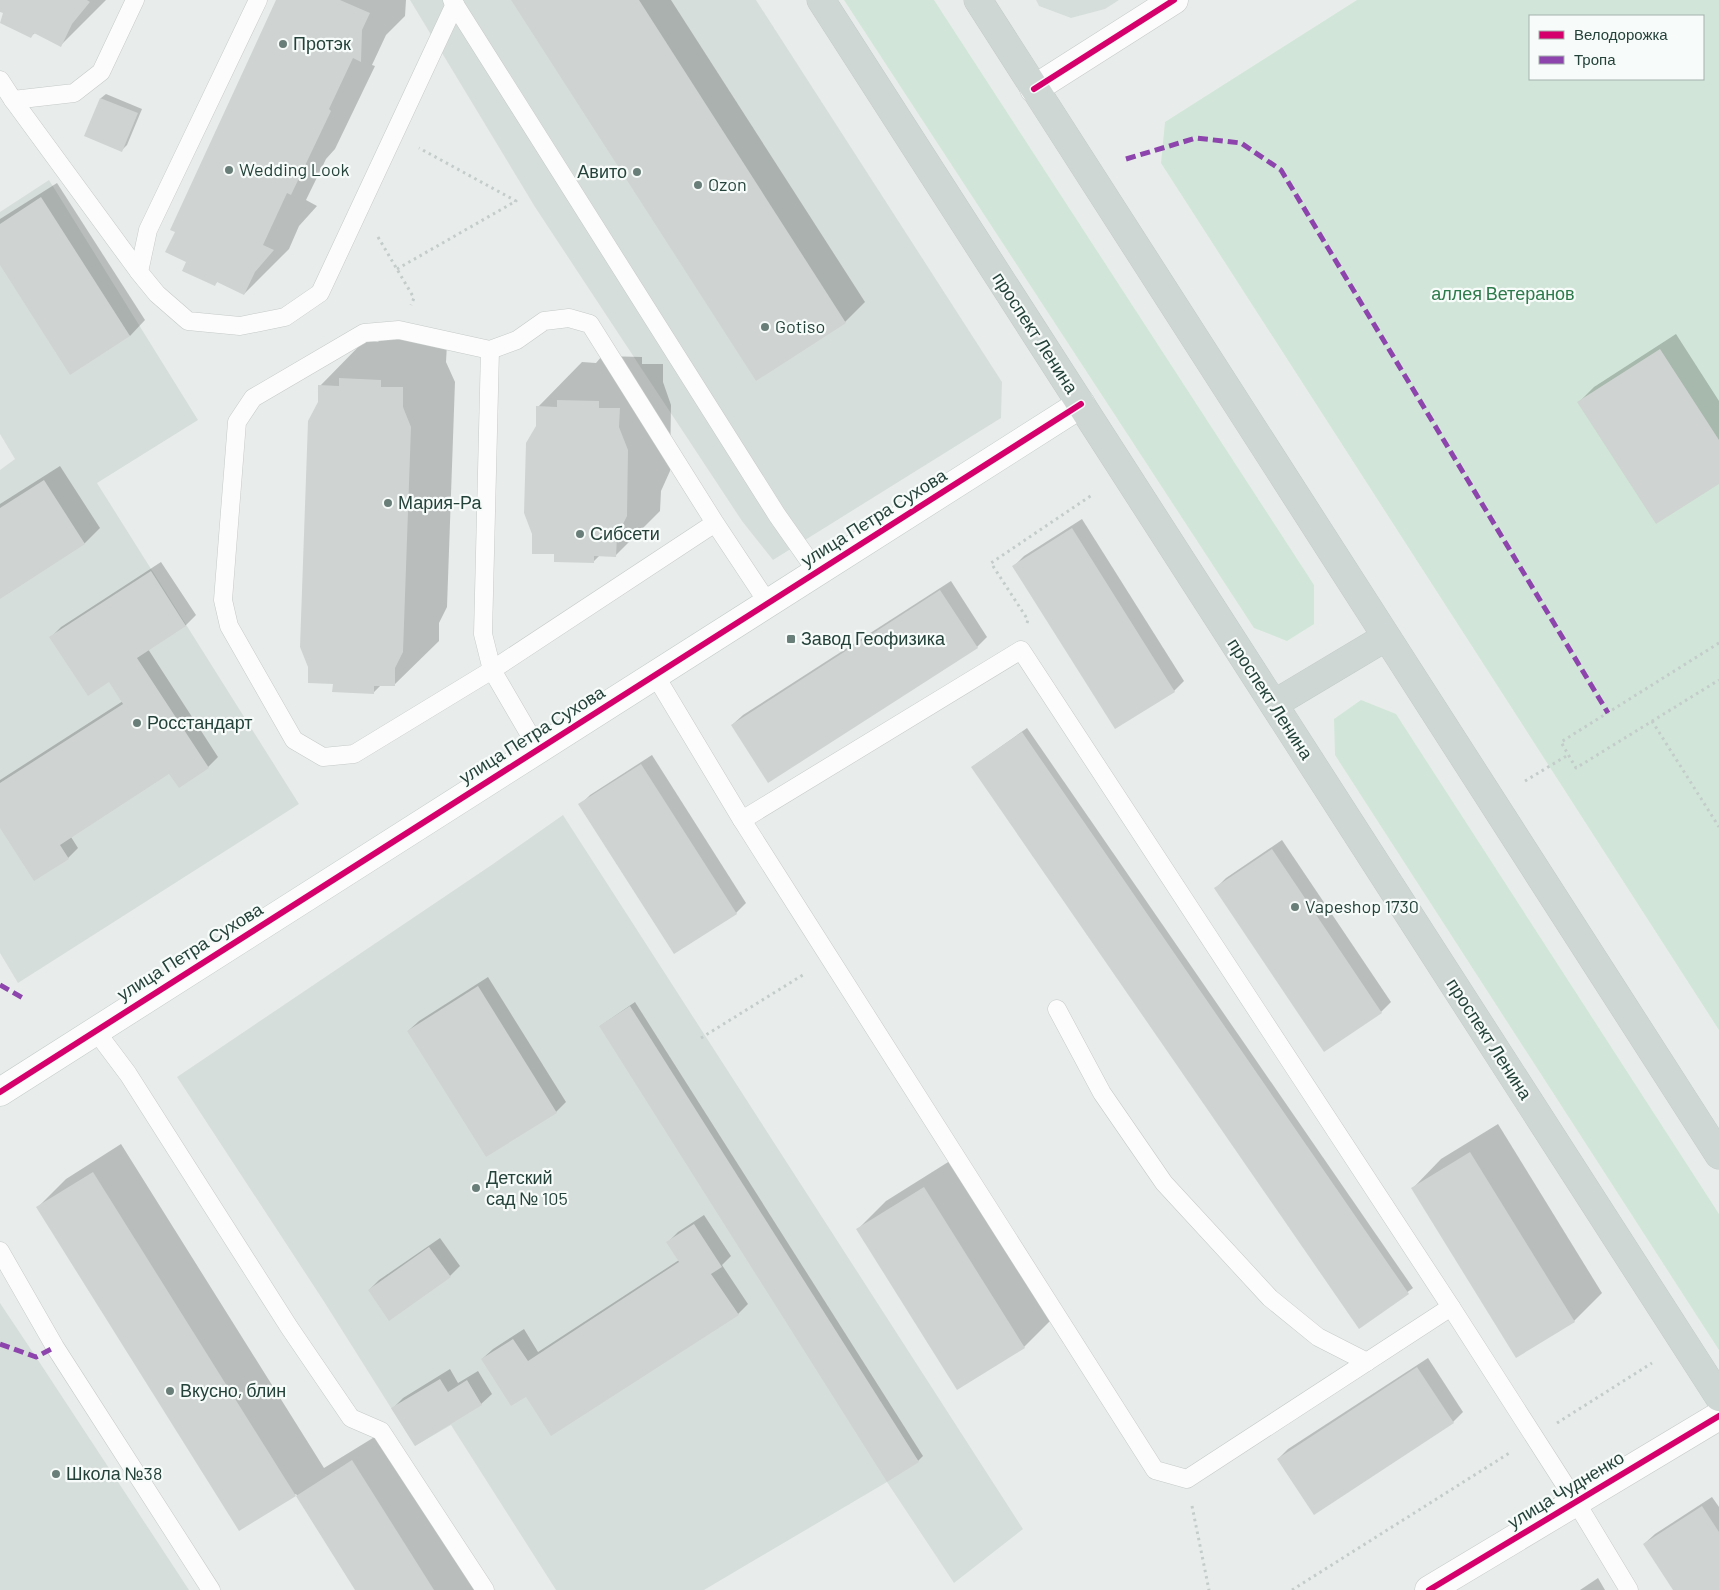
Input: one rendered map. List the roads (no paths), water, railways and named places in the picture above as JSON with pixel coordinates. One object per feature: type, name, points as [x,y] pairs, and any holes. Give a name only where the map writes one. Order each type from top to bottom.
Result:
[{"type":"main road","name":"проспект Ленина","points":[[821,0],[1719,1397]]},
{"type":"main road","points":[[978,0],[1719,1155]]},
{"type":"main road","points":[[1274,704],[1386,636]]},
{"type":"street","points":[[1034,89],[1174,0]]},
{"type":"street","name":"улица Петра Сухова","points":[[0,1092],[1081,404]]},
{"type":"street","name":"улица Чудненко","points":[[1429,1590],[1719,1416]]},
{"type":"lane","points":[[13,100],[74,93],[101,72],[135,0]]},
{"type":"lane","points":[[139,272],[148,230],[258,0]]},
{"type":"lane","points":[[0,80],[157,294],[188,321],[240,326],[285,317],[320,294],[454,2]]},
{"type":"lane","points":[[454,2],[777,515],[817,572]]},
{"type":"lane","points":[[715,523],[492,670],[354,754],[323,757],[294,740],[228,626],[223,600],[237,422],[253,398],[364,334],[398,330],[490,350],[517,340],[544,321],[569,318],[590,324],[715,523],[768,603]]},
{"type":"lane","points":[[490,350],[483,634],[492,670],[538,749]]},
{"type":"lane","points":[[742,820],[1020,650],[1451,1307],[1576,1502],[1629,1590]]},
{"type":"lane","points":[[655,675],[742,820],[1155,1470],[1186,1478],[1451,1307]]},
{"type":"lane","points":[[1057,1009],[1102,1093],[1164,1183],[1270,1298],[1318,1337],[1367,1362]]},
{"type":"lane","points":[[95,1030],[128,1074],[289,1327],[351,1418],[381,1431],[485,1590]]},
{"type":"lane","points":[[0,1250],[54,1347],[211,1590]]},
{"type":"place","name":"Протэк","points":[[283,44]]},
{"type":"place","name":"Wedding Look","points":[[229,170]]},
{"type":"place","name":"Авито","points":[[637,172]]},
{"type":"place","name":"Ozon","points":[[698,185]]},
{"type":"place","name":"Gotiso","points":[[765,327]]},
{"type":"place","name":"Мария-Ра","points":[[388,503]]},
{"type":"place","name":"Сибсети","points":[[580,534]]},
{"type":"place","name":"Завод Геофизика","points":[[791,639]]},
{"type":"place","name":"Росстандарт","points":[[137,723]]},
{"type":"place","name":"Vapeshop 1730","points":[[1295,907]]},
{"type":"place","name":"Детский сад № 105","points":[[476,1188]]},
{"type":"place","name":"Вкусно, блин","points":[[170,1391]]},
{"type":"place","name":"Школа №38","points":[[56,1474]]},
{"type":"park label","name":"аллея Ветеранов","points":[[1503,294]]}]
